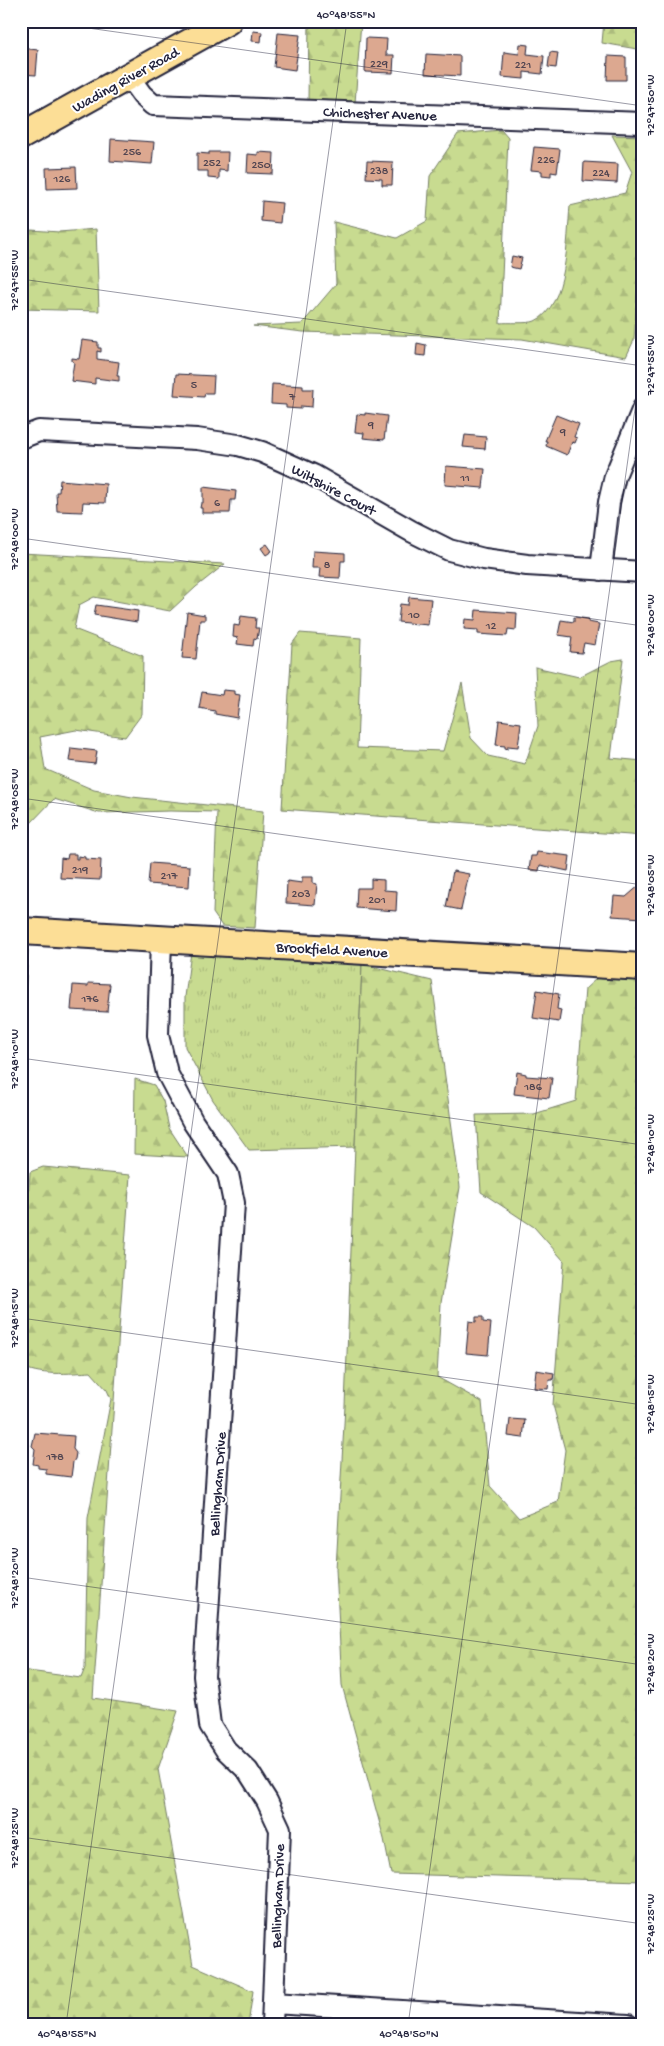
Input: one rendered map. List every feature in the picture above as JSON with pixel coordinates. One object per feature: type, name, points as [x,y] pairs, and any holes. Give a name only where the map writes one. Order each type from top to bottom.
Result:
[{"type":"main road","name":"Wading River Road","points":[[21,136],[228,21]]},
{"type":"main road","name":"Brookfield Avenue","points":[[21,931],[643,967]]},
{"type":"street","name":"Chichester Avenue","points":[[130,77],[142,95],[153,105],[643,123]]},
{"type":"street","points":[[601,570],[609,502],[615,476],[643,408]]},
{"type":"street","name":"Wiltshire Court","points":[[21,438],[39,431],[197,439],[238,444],[262,452],[313,475],[411,532],[449,550],[484,559],[527,565],[643,572]]},
{"type":"street","name":"Bellingham Drive","points":[[161,940],[158,1035],[167,1073],[193,1122],[228,1174],[234,1203],[204,1676],[210,1725],[226,1750],[248,1772],[267,1801],[280,1829],[272,2025]]},
{"type":"street","points":[[273,2003],[628,2025]]},
{"type":"green space","points":[[309,21],[361,21],[355,103],[308,101]]},
{"type":"green space","points":[[604,21],[643,21],[643,50],[602,43]]},
{"type":"green space","points":[[501,130],[508,138],[500,323],[532,322],[546,313],[554,301],[564,270],[570,206],[625,193],[632,172],[612,135],[643,136],[643,213],[634,340],[626,357],[522,339],[303,332],[253,326],[302,324],[336,284],[334,222],[397,238],[427,221],[430,176],[458,134]]},
{"type":"green space","points":[[96,229],[99,311],[21,309],[21,251],[23,243],[31,230],[59,232]]},
{"type":"green space","points":[[21,553],[225,564],[170,611],[94,597],[79,605],[74,629],[143,656],[142,714],[125,737],[76,730],[40,737],[45,769],[94,790],[132,797],[263,811],[255,928],[222,926],[213,913],[217,812],[99,813],[54,799],[28,826],[21,820]]},
{"type":"green space","points":[[300,633],[361,638],[357,748],[443,751],[462,683],[471,738],[488,756],[525,764],[538,726],[535,667],[579,677],[611,661],[623,659],[611,758],[643,761],[643,836],[282,809],[292,644]]},
{"type":"green space","points":[[28,950],[21,1053],[21,951]]},
{"type":"green space","points":[[191,952],[362,964],[355,1147],[249,1150],[213,1100],[185,1047],[185,997]]},
{"type":"green space","points":[[362,964],[432,981],[460,1187],[441,1303],[437,1377],[482,1402],[490,1486],[519,1518],[558,1502],[565,1450],[553,1405],[564,1261],[534,1227],[481,1192],[476,1115],[534,1114],[576,1101],[585,989],[597,978],[643,981],[643,1536],[639,1558],[643,1561],[643,1881],[391,1874],[384,1839],[342,1685],[336,1569],[345,1406]]},
{"type":"green space","points":[[135,1079],[154,1085],[163,1101],[169,1128],[188,1157],[134,1154]]},
{"type":"green space","points":[[43,1167],[130,1175],[93,1698],[178,1711],[158,1769],[193,1965],[253,1991],[248,2025],[21,2025],[21,1670],[81,1678],[85,1668],[88,1518],[111,1399],[107,1390],[91,1372],[45,1373],[27,1369],[21,1365],[21,1294],[30,1172]]},
{"type":"building","points":[[253,31],[262,32],[261,42],[252,41]]},
{"type":"building","points":[[278,33],[300,35],[295,70],[274,67]]},
{"type":"building","points":[[366,38],[387,39],[386,55],[394,55],[393,73],[365,72]]},
{"type":"building","points":[[520,44],[528,45],[527,54],[544,56],[542,74],[524,72],[524,79],[502,77],[504,52],[519,54]]},
{"type":"building","points":[[21,48],[38,50],[36,75],[21,74]]},
{"type":"building","points":[[550,52],[558,53],[556,68],[548,67]]},
{"type":"building","points":[[426,54],[460,56],[460,76],[425,74]]},
{"type":"building","points":[[608,56],[626,57],[626,80],[607,80]]},
{"type":"building","points":[[111,139],[154,142],[152,164],[110,161]]},
{"type":"building","points":[[534,147],[560,149],[557,173],[551,172],[551,176],[542,175],[542,171],[531,170]]},
{"type":"building","points":[[209,152],[228,152],[227,171],[219,170],[219,179],[208,178],[208,171],[197,171],[197,153],[209,154]]},
{"type":"building","points":[[258,152],[274,153],[273,174],[247,173],[248,154],[258,155]]},
{"type":"building","points":[[367,161],[393,162],[392,185],[382,185],[382,179],[366,178]]},
{"type":"building","points":[[584,162],[618,164],[617,183],[583,181]]},
{"type":"building","points":[[76,167],[77,188],[47,189],[46,168]]},
{"type":"building","points":[[262,201],[282,203],[280,223],[261,221]]},
{"type":"building","points":[[512,256],[522,258],[519,269],[510,267]]},
{"type":"building","points":[[82,340],[98,342],[98,348],[101,348],[101,352],[97,351],[97,359],[119,362],[117,376],[119,376],[119,381],[95,378],[95,384],[71,381],[74,362],[72,358],[79,359]]},
{"type":"building","points":[[417,343],[426,345],[425,356],[416,355]]},
{"type":"building","points":[[176,374],[214,376],[213,393],[205,393],[204,397],[174,395]]},
{"type":"building","points":[[272,384],[303,386],[303,389],[313,389],[312,407],[301,406],[301,409],[286,408],[286,405],[271,404]]},
{"type":"building","points":[[365,413],[387,416],[384,440],[363,438],[364,433],[355,432],[357,414],[365,415]]},
{"type":"building","points":[[556,415],[579,424],[574,437],[577,438],[575,443],[572,442],[567,455],[546,446],[547,441],[545,441]]},
{"type":"building","points":[[465,435],[486,437],[485,449],[463,447]]},
{"type":"building","points":[[446,466],[485,469],[483,488],[445,485]]},
{"type":"building","points":[[60,480],[106,484],[105,503],[83,502],[82,512],[57,511],[56,492],[59,492]]},
{"type":"building","points":[[203,487],[236,491],[235,500],[231,500],[230,513],[202,513],[202,508],[200,508],[201,503],[203,503]]},
{"type":"building","points":[[267,544],[272,551],[266,555],[261,548]]},
{"type":"building","points":[[313,551],[345,553],[345,561],[341,561],[340,578],[319,577],[320,568],[312,568]]},
{"type":"building","points":[[409,597],[431,599],[428,625],[398,622],[400,604],[408,605]]},
{"type":"building","points":[[96,605],[138,611],[137,622],[94,615]]},
{"type":"building","points":[[476,610],[517,613],[516,630],[508,629],[507,636],[478,634],[478,630],[464,629],[465,619],[475,620]]},
{"type":"building","points":[[187,612],[205,615],[205,620],[200,620],[196,659],[182,658]]},
{"type":"building","points":[[241,616],[256,618],[255,628],[259,628],[257,639],[254,638],[253,646],[237,644],[238,638],[233,637],[234,625],[239,626]]},
{"type":"building","points":[[574,617],[589,619],[588,622],[599,624],[595,645],[584,643],[582,653],[570,652],[572,637],[558,635],[561,620],[574,622]]},
{"type":"building","points":[[223,690],[234,691],[234,694],[240,695],[237,718],[215,714],[215,711],[199,708],[202,692],[222,695]]},
{"type":"building","points":[[499,720],[521,723],[518,747],[508,746],[508,749],[505,746],[496,745]]},
{"type":"building","points":[[71,748],[97,751],[95,764],[69,761]]},
{"type":"building","points":[[537,852],[570,856],[568,871],[540,865],[539,871],[529,870],[531,856],[536,856]]},
{"type":"building","points":[[68,854],[76,854],[76,859],[78,859],[78,856],[85,857],[85,859],[101,860],[100,880],[60,878],[61,858],[67,859]]},
{"type":"building","points":[[150,863],[190,866],[189,887],[148,884]]},
{"type":"building","points":[[453,871],[469,874],[461,910],[446,907]]},
{"type":"building","points":[[302,877],[313,877],[313,883],[317,884],[315,905],[286,903],[287,881],[302,883]]},
{"type":"building","points":[[371,879],[384,880],[384,890],[397,891],[396,911],[356,908],[357,888],[371,888]]},
{"type":"building","points":[[641,884],[643,886],[643,918],[612,916],[614,896],[626,897]]},
{"type":"building","points":[[88,983],[110,984],[107,1012],[71,1010],[73,985],[88,986]]},
{"type":"building","points":[[537,990],[559,994],[557,1009],[561,1010],[559,1022],[533,1018]]},
{"type":"building","points":[[517,1072],[526,1074],[526,1076],[552,1078],[549,1098],[514,1094]]},
{"type":"building","points":[[476,1317],[483,1317],[483,1322],[491,1323],[488,1355],[466,1353],[469,1321],[476,1322]]},
{"type":"building","points":[[536,1370],[554,1373],[553,1380],[549,1380],[548,1389],[534,1388]]},
{"type":"building","points":[[510,1419],[525,1420],[523,1438],[508,1436]]},
{"type":"building","points":[[35,1433],[74,1436],[73,1449],[76,1453],[71,1477],[46,1474],[46,1469],[38,1468],[38,1465],[33,1464],[35,1449],[32,1446]]},
{"type":"building","points":[[21,1493],[26,1494],[23,1514],[21,1513]]}]
